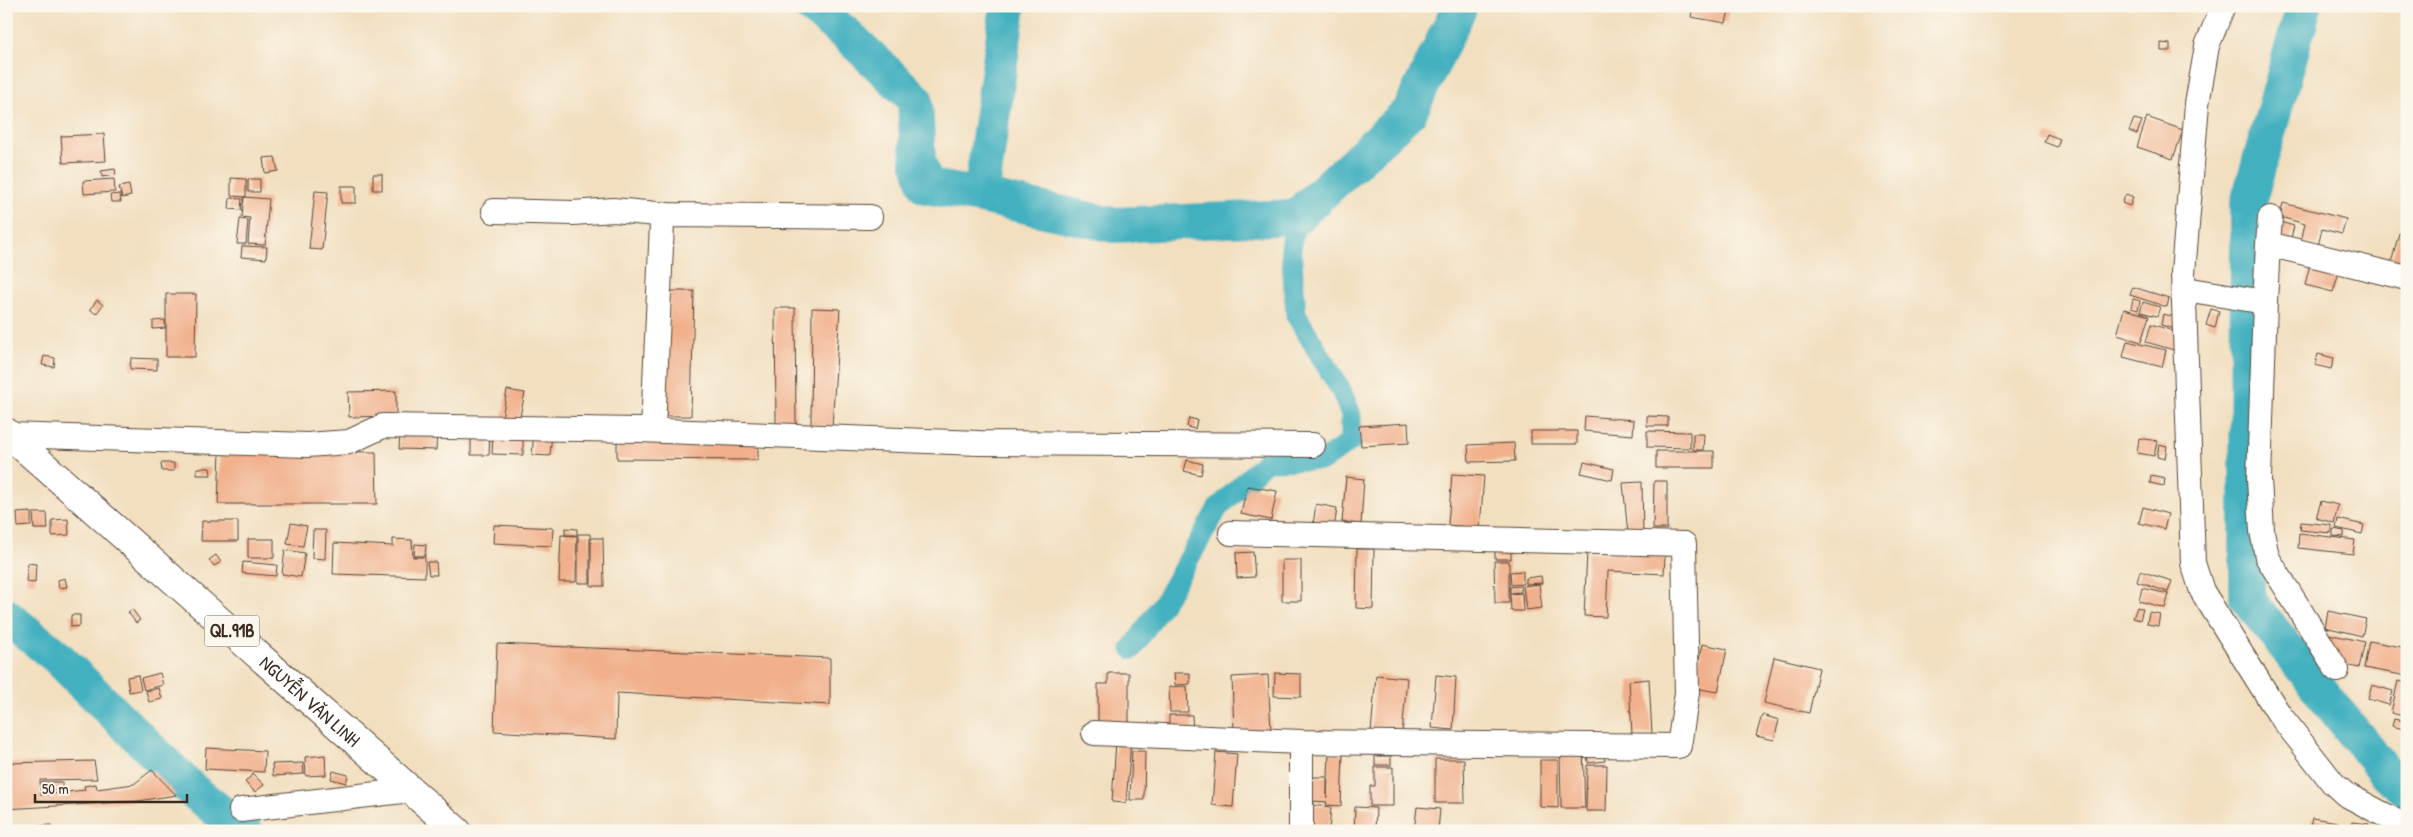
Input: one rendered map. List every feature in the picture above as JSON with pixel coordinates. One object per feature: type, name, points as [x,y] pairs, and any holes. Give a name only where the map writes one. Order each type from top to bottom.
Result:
[{"type":"highway","name":"NGUYỄN VĂN LINH","points":[[8,434],[458,831]]},
{"type":"street","points":[[2223,6],[2207,46],[2197,104],[2184,273],[2192,291],[2193,563],[2202,592],[2279,714],[2333,783],[2346,794],[2407,827]]},
{"type":"street","points":[[494,211],[573,214],[613,210],[668,215],[870,218]]},
{"type":"street","points":[[653,430],[662,223],[668,215]]},
{"type":"street","points":[[2270,218],[2259,301],[2259,479],[2264,544],[2267,557],[2337,670]]},
{"type":"street","points":[[2268,244],[2407,278]]},
{"type":"street","points":[[2192,291],[2259,301]]},
{"type":"street","points":[[8,434],[307,445],[348,442],[383,426],[653,430],[979,443],[1313,446]]},
{"type":"street","points":[[1094,733],[1301,742],[1679,746],[1687,694],[1684,544],[1231,534]]},
{"type":"street","points":[[1301,742],[1301,831]]},
{"type":"street","points":[[240,810],[411,790]]},
{"type":"building","points":[[1693,6],[1730,6],[1726,23],[1691,17]]},
{"type":"building","points":[[2152,6],[2176,6],[2174,12]]},
{"type":"building","points":[[2161,43],[2170,44],[2170,51],[2161,51]]},
{"type":"building","points":[[2147,117],[2183,130],[2173,159],[2137,147]]},
{"type":"building","points":[[2134,119],[2142,121],[2137,134],[2129,131]]},
{"type":"building","points":[[104,134],[106,161],[63,163],[61,136]]},
{"type":"building","points":[[2047,134],[2060,139],[2057,147],[2044,142]]},
{"type":"building","points":[[275,157],[278,171],[265,173],[263,158]]},
{"type":"building","points":[[115,169],[116,175],[102,177],[101,171]]},
{"type":"building","points":[[373,174],[382,174],[382,190],[373,190]]},
{"type":"building","points":[[231,178],[246,179],[246,197],[231,196]]},
{"type":"building","points":[[114,179],[115,192],[84,194],[83,181]]},
{"type":"building","points":[[248,179],[260,179],[260,192],[248,192]]},
{"type":"building","points":[[129,185],[131,196],[122,198],[119,187]]},
{"type":"building","points":[[341,186],[356,186],[356,203],[341,203]]},
{"type":"building","points":[[315,191],[328,192],[322,250],[309,249]]},
{"type":"building","points":[[120,194],[121,202],[111,202],[110,195]]},
{"type":"building","points":[[2126,194],[2133,197],[2130,206],[2122,203]]},
{"type":"building","points":[[244,197],[269,199],[265,245],[248,244],[250,218],[242,217]]},
{"type":"building","points":[[230,198],[242,199],[241,210],[229,209]]},
{"type":"building","points":[[2283,203],[2346,219],[2342,234],[2322,229],[2318,246],[2301,241],[2305,224],[2280,217]]},
{"type":"building","points":[[240,219],[248,220],[246,244],[237,244]]},
{"type":"building","points":[[2274,220],[2294,226],[2290,242],[2269,236]]},
{"type":"building","points":[[2399,233],[2407,235],[2407,276],[2389,271]]},
{"type":"building","points":[[242,246],[267,247],[266,259],[241,257]]},
{"type":"building","points":[[2310,264],[2339,272],[2333,292],[2305,285]]},
{"type":"building","points":[[2133,287],[2169,298],[2167,307],[2130,295]]},
{"type":"building","points":[[670,291],[694,291],[691,416],[666,416]]},
{"type":"building","points":[[166,294],[196,294],[195,357],[166,357]]},
{"type":"building","points":[[2133,299],[2140,301],[2138,310],[2131,308]]},
{"type":"building","points":[[97,300],[103,305],[96,314],[90,309]]},
{"type":"building","points":[[2143,302],[2160,307],[2157,316],[2140,312]]},
{"type":"building","points":[[775,308],[795,308],[796,424],[776,424]]},
{"type":"building","points":[[812,308],[840,309],[832,426],[811,425]]},
{"type":"building","points":[[2124,309],[2149,316],[2141,342],[2117,335]]},
{"type":"building","points":[[2211,309],[2219,311],[2215,328],[2206,325]]},
{"type":"building","points":[[2163,314],[2181,318],[2178,330],[2161,325]]},
{"type":"building","points":[[165,320],[165,328],[153,329],[153,321]]},
{"type":"building","points":[[2151,324],[2179,333],[2174,350],[2146,342]]},
{"type":"building","points":[[2127,341],[2166,350],[2162,367],[2123,357]]},
{"type":"building","points":[[2318,354],[2334,358],[2331,369],[2315,365]]},
{"type":"building","points":[[44,356],[55,358],[54,367],[42,365]]},
{"type":"building","points":[[131,358],[157,359],[157,370],[130,369]]},
{"type":"building","points":[[507,390],[525,393],[519,421],[502,418]]},
{"type":"building","points":[[396,391],[396,416],[349,417],[348,392]]},
{"type":"building","points":[[1585,416],[1634,420],[1633,435],[1584,431]]},
{"type":"building","points":[[1647,416],[1668,417],[1668,426],[1647,426]]},
{"type":"building","points":[[1189,418],[1197,420],[1195,429],[1187,427]]},
{"type":"building","points":[[1408,423],[1409,443],[1361,446],[1359,426]]},
{"type":"building","points":[[400,431],[437,431],[436,450],[399,449]]},
{"type":"building","points":[[534,431],[552,432],[550,456],[532,455]]},
{"type":"building","points":[[1531,431],[1577,431],[1577,444],[1531,444]]},
{"type":"building","points":[[1647,431],[1690,432],[1690,448],[1647,447]]},
{"type":"building","points":[[471,433],[490,433],[489,455],[471,455]]},
{"type":"building","points":[[493,433],[523,434],[523,455],[492,454]]},
{"type":"building","points":[[1693,434],[1704,434],[1703,450],[1693,450]]},
{"type":"building","points":[[617,438],[758,440],[758,460],[617,459]]},
{"type":"building","points":[[2139,438],[2157,441],[2154,456],[2137,453]]},
{"type":"building","points":[[1514,443],[1515,461],[1469,462],[1468,445]]},
{"type":"building","points":[[2159,444],[2167,446],[2165,459],[2157,457]]},
{"type":"building","points":[[220,451],[376,452],[377,504],[218,504]]},
{"type":"building","points":[[1656,451],[1714,451],[1714,468],[1656,468]]},
{"type":"building","points":[[1187,460],[1203,464],[1201,475],[1184,471]]},
{"type":"building","points":[[1584,462],[1614,469],[1612,480],[1581,473]]},
{"type":"building","points":[[161,463],[174,463],[174,471],[162,471]]},
{"type":"building","points":[[197,468],[210,468],[211,475],[197,475]]},
{"type":"building","points":[[1452,474],[1484,476],[1480,528],[1448,525]]},
{"type":"building","points":[[2151,475],[2165,478],[2164,486],[2150,483]]},
{"type":"building","points":[[1346,477],[1364,479],[1361,524],[1342,522]]},
{"type":"building","points":[[1654,481],[1667,481],[1667,529],[1653,529]]},
{"type":"building","points":[[1642,482],[1643,534],[1628,534],[1623,483]]},
{"type":"building","points":[[1247,486],[1277,491],[1271,520],[1241,514]]},
{"type":"building","points":[[2321,501],[2338,505],[2334,523],[2316,518]]},
{"type":"building","points":[[1316,504],[1337,508],[1333,536],[1312,532]]},
{"type":"building","points":[[2143,507],[2168,514],[2164,529],[2139,523]]},
{"type":"building","points":[[31,512],[31,526],[18,527],[17,513]]},
{"type":"building","points":[[33,513],[47,513],[48,529],[34,529]]},
{"type":"building","points":[[68,519],[69,535],[52,536],[52,520]]},
{"type":"building","points":[[2338,519],[2364,525],[2362,534],[2336,528]]},
{"type":"building","points":[[202,521],[238,521],[238,541],[201,541]]},
{"type":"building","points":[[2301,522],[2331,525],[2331,533],[2300,530]]},
{"type":"building","points":[[291,523],[307,526],[303,546],[287,544]]},
{"type":"building","points":[[494,525],[553,528],[552,546],[493,543]]},
{"type":"building","points":[[565,528],[577,529],[577,535],[565,535]]},
{"type":"building","points":[[2333,529],[2344,531],[2344,537],[2333,536]]},
{"type":"building","points":[[313,530],[326,530],[325,559],[312,558]]},
{"type":"building","points":[[2299,533],[2355,540],[2353,554],[2298,548]]},
{"type":"building","points":[[578,534],[590,534],[590,583],[578,583]]},
{"type":"building","points":[[561,535],[577,536],[576,582],[559,582]]},
{"type":"building","points":[[591,538],[603,538],[604,586],[591,586]]},
{"type":"building","points":[[248,539],[274,539],[274,558],[248,558]]},
{"type":"building","points":[[393,539],[412,540],[413,557],[425,557],[425,577],[333,574],[334,543],[393,546]]},
{"type":"building","points":[[415,544],[426,545],[425,556],[414,556]]},
{"type":"building","points":[[1357,549],[1374,549],[1373,609],[1356,608]]},
{"type":"building","points":[[285,550],[305,553],[301,577],[282,574]]},
{"type":"building","points":[[1495,550],[1511,550],[1511,559],[1495,559]]},
{"type":"building","points":[[1253,552],[1255,577],[1237,578],[1236,553]]},
{"type":"building","points":[[1587,552],[1665,555],[1664,574],[1608,571],[1606,617],[1584,616]]},
{"type":"building","points":[[216,555],[221,562],[214,566],[209,560]]},
{"type":"building","points":[[1282,560],[1301,560],[1301,601],[1282,601]]},
{"type":"building","points":[[1494,561],[1509,561],[1509,603],[1495,603]]},
{"type":"building","points":[[243,562],[277,565],[276,576],[242,573]]},
{"type":"building","points":[[427,562],[436,562],[437,575],[429,575]]},
{"type":"building","points":[[28,563],[36,564],[35,583],[26,582]]},
{"type":"building","points":[[1523,571],[1523,584],[1511,585],[1510,572]]},
{"type":"building","points":[[2140,571],[2172,581],[2168,592],[2137,582]]},
{"type":"building","points":[[1541,576],[1542,583],[1526,584],[1526,578]]},
{"type":"building","points":[[65,578],[67,587],[59,588],[58,580]]},
{"type":"building","points":[[1539,584],[1542,608],[1526,610],[1523,586]]},
{"type":"building","points":[[1521,586],[1521,592],[1510,593],[1510,587]]},
{"type":"building","points":[[2142,588],[2169,594],[2165,608],[2139,601]]},
{"type":"building","points":[[1522,593],[1523,611],[1511,611],[1510,594]]},
{"type":"building","points":[[2137,607],[2143,609],[2140,620],[2133,618]]},
{"type":"building","points":[[132,609],[140,620],[136,623],[128,612]]},
{"type":"building","points":[[2328,611],[2366,619],[2362,636],[2325,627]]},
{"type":"building","points":[[2149,612],[2160,614],[2158,626],[2147,624]]},
{"type":"building","points":[[71,615],[80,615],[80,626],[71,627]]},
{"type":"building","points":[[2328,634],[2365,642],[2359,668],[2322,659]]},
{"type":"building","points":[[2369,641],[2407,648],[2407,676],[2364,668]]},
{"type":"building","points":[[497,644],[830,658],[830,705],[617,693],[616,739],[494,731]]},
{"type":"building","points":[[1702,644],[1727,649],[1718,692],[1694,688]]},
{"type":"building","points":[[1774,657],[1819,668],[1809,713],[1764,703]]},
{"type":"building","points":[[160,673],[163,685],[144,690],[141,678]]},
{"type":"building","points":[[1108,673],[1129,673],[1129,733],[1098,732],[1098,684],[1108,684]]},
{"type":"building","points":[[1174,673],[1190,673],[1190,684],[1175,685]]},
{"type":"building","points":[[1275,673],[1301,674],[1301,697],[1274,696]]},
{"type":"building","points":[[138,675],[141,690],[129,692],[127,677]]},
{"type":"building","points":[[1268,675],[1271,731],[1234,732],[1232,677]]},
{"type":"building","points":[[1376,675],[1407,678],[1402,735],[1371,732]]},
{"type":"building","points":[[1436,675],[1456,677],[1453,730],[1432,728]]},
{"type":"building","points":[[1649,679],[1652,734],[1632,734],[1629,681]]},
{"type":"building","points":[[2398,681],[2407,683],[2407,717],[2391,713]]},
{"type":"building","points":[[2372,685],[2393,691],[2389,705],[2368,699]]},
{"type":"building","points":[[1187,686],[1188,712],[1170,712],[1169,687]]},
{"type":"building","points":[[159,688],[162,699],[149,702],[146,691]]},
{"type":"building","points":[[1169,715],[1192,715],[1193,735],[1169,735]]},
{"type":"building","points":[[1762,715],[1779,720],[1774,740],[1756,736]]},
{"type":"building","points":[[2394,719],[2407,722],[2407,730],[2392,726]]},
{"type":"building","points":[[1116,741],[1131,742],[1126,803],[1112,802]]},
{"type":"building","points":[[1583,747],[1585,808],[1561,808],[1560,748]]},
{"type":"building","points":[[206,748],[265,751],[264,772],[205,769]]},
{"type":"building","points":[[1603,748],[1605,761],[1588,763],[1587,750]]},
{"type":"building","points":[[1132,751],[1145,751],[1144,800],[1130,800]]},
{"type":"building","points":[[1216,752],[1237,754],[1233,807],[1212,805]]},
{"type":"building","points":[[1329,754],[1343,754],[1341,806],[1326,805],[1327,802],[1312,801],[1312,777],[1327,777],[1327,798]]},
{"type":"building","points":[[325,755],[326,775],[306,776],[305,757]]},
{"type":"building","points":[[1375,756],[1391,756],[1391,765],[1375,765]]},
{"type":"building","points":[[1435,759],[1464,759],[1465,803],[1435,803]]},
{"type":"building","points":[[1540,760],[1558,760],[1558,808],[1540,807]]},
{"type":"building","points":[[94,761],[97,779],[40,780],[41,795],[85,790],[84,786],[96,784],[97,789],[134,784],[152,770],[176,795],[139,801],[6,809],[6,763]]},
{"type":"building","points":[[303,763],[304,774],[273,776],[272,764]]},
{"type":"building","points":[[1587,765],[1607,765],[1606,811],[1586,811]]},
{"type":"building","points":[[1375,767],[1393,767],[1393,806],[1370,806],[1370,786],[1375,786]]},
{"type":"building","points":[[333,771],[348,775],[346,783],[331,779]]},
{"type":"building","points":[[253,774],[264,785],[255,792],[245,782]]},
{"type":"building","points":[[42,782],[62,782],[62,790],[42,790]]},
{"type":"building","points":[[1310,805],[1331,807],[1329,831],[1308,831]]},
{"type":"building","points":[[1355,807],[1376,808],[1375,831],[1354,831]]},
{"type":"building","points":[[1417,807],[1440,809],[1438,831],[1414,831]]},
{"type":"building","points":[[2312,818],[2338,822],[2337,831],[2309,831]]},
{"type":"building","points":[[2352,822],[2369,824],[2368,831],[2351,831]]},
{"type":"building","points":[[51,825],[52,831],[8,831],[8,829]]},
{"type":"waterway","points":[[811,6],[847,35],[915,99],[918,160],[926,186],[981,196]]},
{"type":"waterway","points":[[1008,6],[981,196],[1113,225],[1296,217],[1410,111],[1460,6]]},
{"type":"waterway","points":[[2304,6],[2248,203],[2247,598],[2386,773],[2407,790]]},
{"type":"waterway","points":[[1132,649],[1168,595],[1218,508],[1266,461],[1324,460],[1351,441],[1351,415],[1341,390],[1296,315],[1291,248],[1296,217]]},
{"type":"waterway","points":[[6,616],[56,656],[192,790],[244,831]]}]
